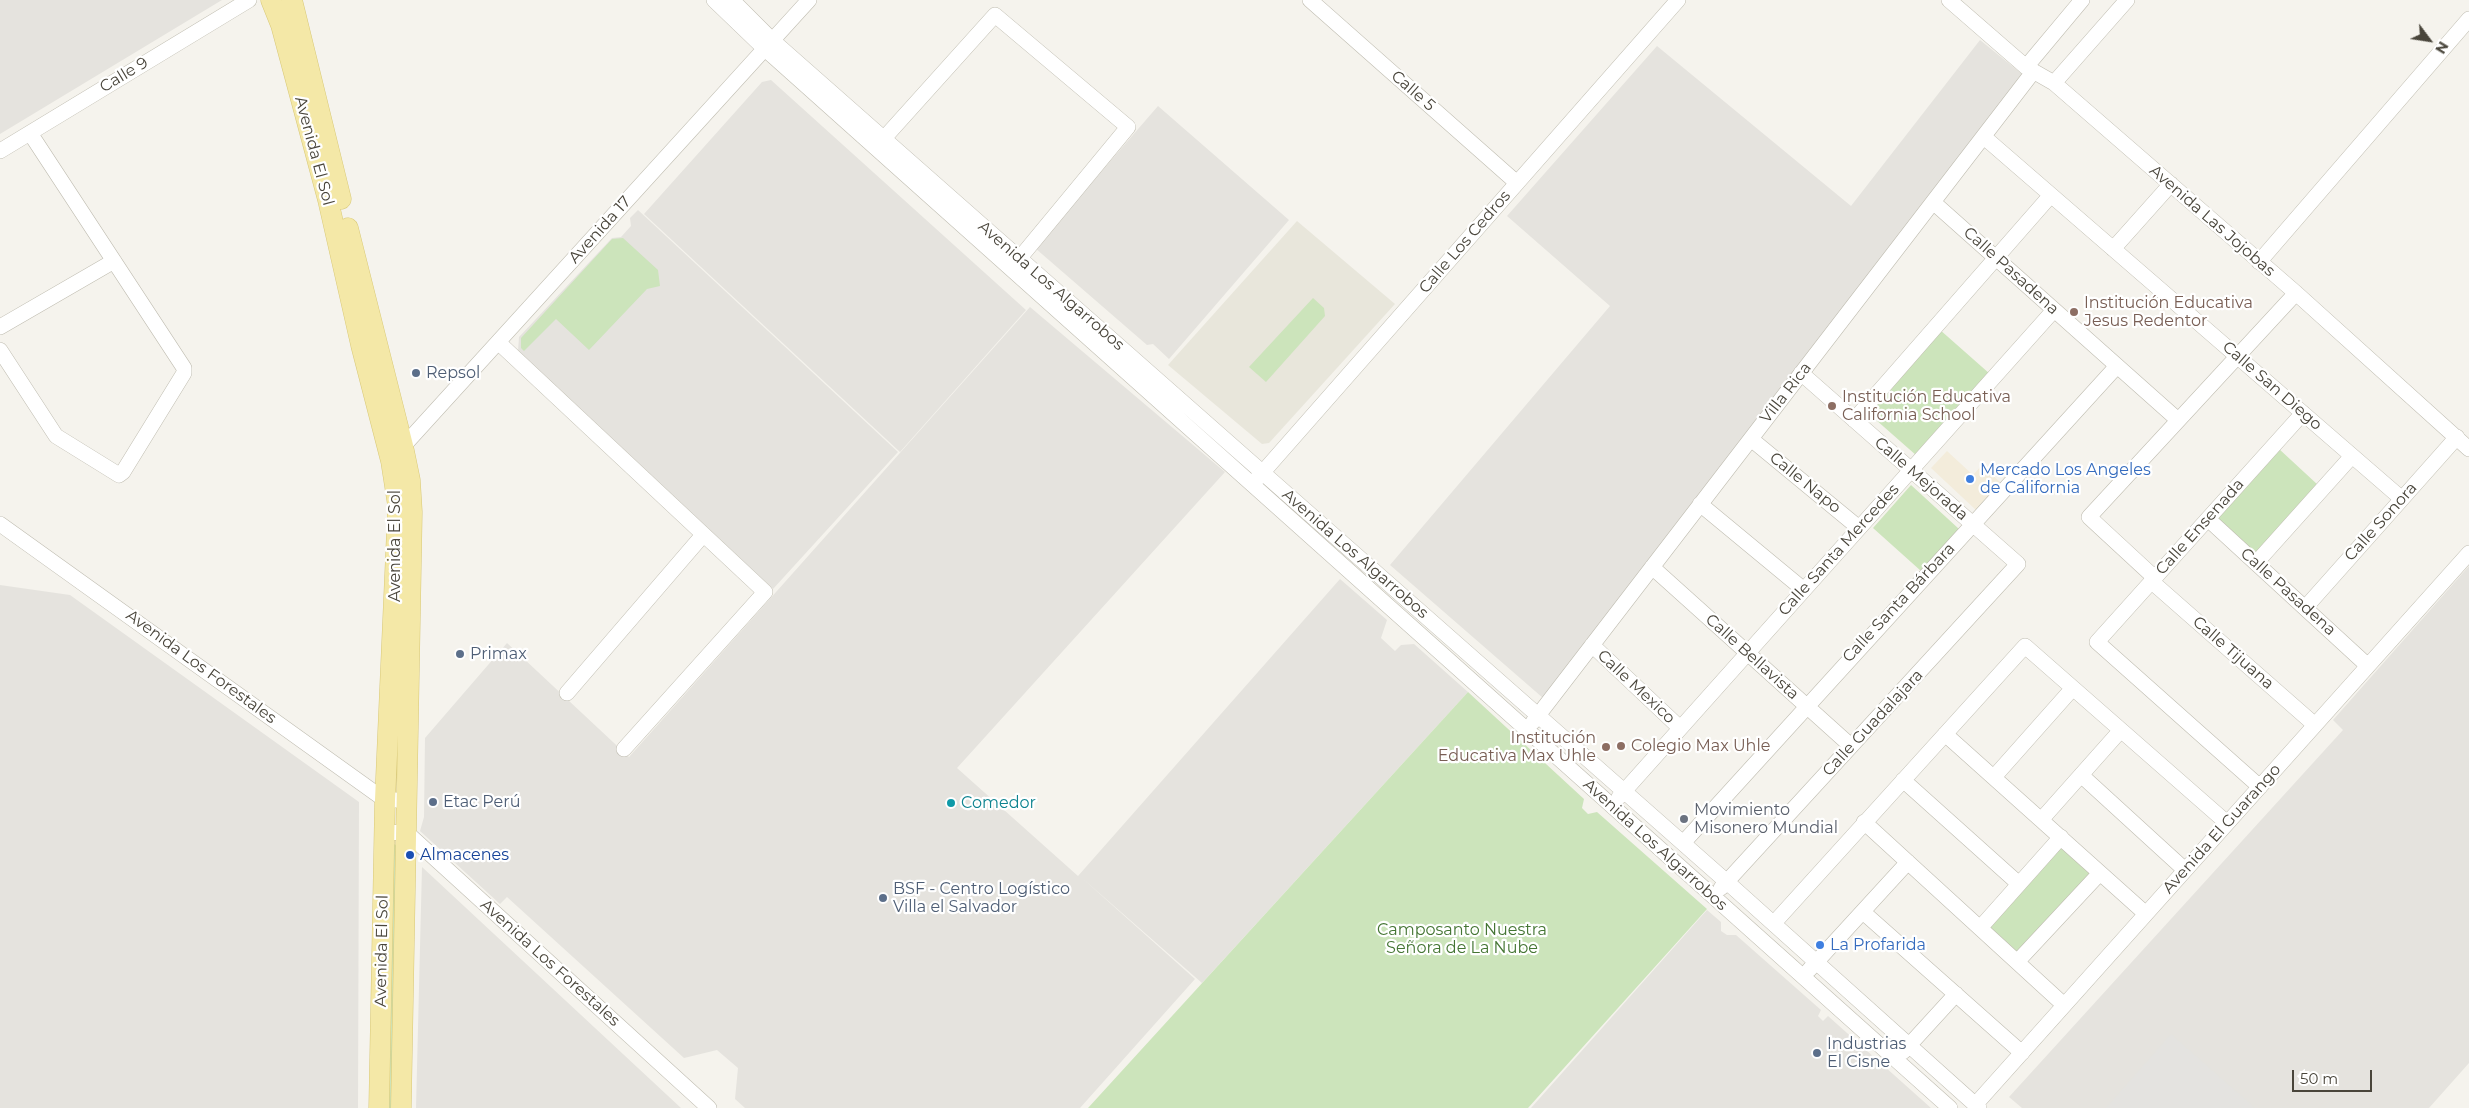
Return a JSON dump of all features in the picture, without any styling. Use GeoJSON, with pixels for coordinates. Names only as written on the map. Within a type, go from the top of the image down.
{"type":"FeatureCollection","features":[{"type":"Feature","properties":{"kind":"main road","name":"Avenida El Sol"},"geometry":{"type":"LineString","coordinates":[[271,0],[281,25],[328,200],[361,346],[397,454],[410,480],[412,512],[401,1108]]}},
{"type":"Feature","properties":{"kind":"main road","name":"Avenida El Sol"},"geometry":{"type":"LineString","coordinates":[[298,3],[397,454],[398,506],[385,800],[379,1108]]}},
{"type":"Feature","properties":{"kind":"street","name":"Calle 9"},"geometry":{"type":"LineString","coordinates":[[0,151],[249,0]]}},
{"type":"Feature","properties":{"kind":"street","name":"Avenida Los Algarrobos"},"geometry":{"type":"LineString","coordinates":[[714,0],[769,45],[1015,264],[1252,484],[1950,1108]]}},
{"type":"Feature","properties":{"kind":"street","name":"Avenida Los Algarrobos"},"geometry":{"type":"LineString","coordinates":[[732,0],[769,45]]}},
{"type":"Feature","properties":{"kind":"street","name":"Avenida 17"},"geometry":{"type":"LineString","coordinates":[[397,454],[809,0]]}},
{"type":"Feature","properties":{"kind":"street","name":"Calle 5"},"geometry":{"type":"LineString","coordinates":[[1310,0],[1517,183]]}},
{"type":"Feature","properties":{"kind":"street","name":"Calle Los Cedros"},"geometry":{"type":"LineString","coordinates":[[1252,484],[1678,0]]}},
{"type":"Feature","properties":{"kind":"street","name":"Avenida Las Jojobas"},"geometry":{"type":"LineString","coordinates":[[1949,0],[2030,69],[2054,84],[2171,184],[2296,293],[2469,449]]}},
{"type":"Feature","properties":{"kind":"street","name":"Villa Rica"},"geometry":{"type":"LineString","coordinates":[[1527,730],[1984,137],[2030,69],[2082,0]]}},
{"type":"Feature","properties":{"kind":"street"},"geometry":{"type":"LineString","coordinates":[[2054,84],[2127,0]]}},
{"type":"Feature","properties":{"kind":"street"},"geometry":{"type":"LineString","coordinates":[[879,143],[995,15],[1128,127],[1015,264]]}},
{"type":"Feature","properties":{"kind":"street"},"geometry":{"type":"LineString","coordinates":[[2259,262],[2469,19]]}},
{"type":"Feature","properties":{"kind":"street"},"geometry":{"type":"LineString","coordinates":[[0,350],[56,436],[119,475],[124,472],[184,373],[184,368],[30,133]]}},
{"type":"Feature","properties":{"kind":"street","name":"Calle San Diego"},"geometry":{"type":"LineString","coordinates":[[1984,137],[2402,499]]}},
{"type":"Feature","properties":{"kind":"street"},"geometry":{"type":"LineString","coordinates":[[2113,249],[2171,184]]}},
{"type":"Feature","properties":{"kind":"street"},"geometry":{"type":"LineString","coordinates":[[1854,420],[2051,195]]}},
{"type":"Feature","properties":{"kind":"street","name":"Calle Pasadena"},"geometry":{"type":"LineString","coordinates":[[1933,202],[2178,420]]}},
{"type":"Feature","properties":{"kind":"street"},"geometry":{"type":"LineString","coordinates":[[0,326],[114,261]]}},
{"type":"Feature","properties":{"kind":"street","name":"Avenida Los Algarrobos"},"geometry":{"type":"LineString","coordinates":[[1015,264],[1263,472],[1774,923],[1972,1105]]}},
{"type":"Feature","properties":{"kind":"street"},"geometry":{"type":"LineString","coordinates":[[2178,420],[2296,293]]}},
{"type":"Feature","properties":{"kind":"street","name":"Calle Santa Mercedes"},"geometry":{"type":"LineString","coordinates":[[1611,805],[2054,310]]}},
{"type":"Feature","properties":{"kind":"street"},"geometry":{"type":"LineString","coordinates":[[498,343],[765,592],[624,749]]}},
{"type":"Feature","properties":{"kind":"street","name":"Calle Santa Bárbara"},"geometry":{"type":"LineString","coordinates":[[1683,843],[1806,705],[2117,366]]}},
{"type":"Feature","properties":{"kind":"street","name":"Calle Mejorada"},"geometry":{"type":"LineString","coordinates":[[1801,373],[2018,564]]}},
{"type":"Feature","properties":{"kind":"street","name":"Calle Ensenada"},"geometry":{"type":"LineString","coordinates":[[2260,787],[2097,642],[2303,413]]}},
{"type":"Feature","properties":{"kind":"street","name":"Calle Tijuana"},"geometry":{"type":"LineString","coordinates":[[2178,420],[2089,517],[2153,580],[2315,725]]}},
{"type":"Feature","properties":{"kind":"street","name":"Calle Sonora"},"geometry":{"type":"LineString","coordinates":[[2305,608],[2457,437]]}},
{"type":"Feature","properties":{"kind":"street","name":"Calle Napo"},"geometry":{"type":"LineString","coordinates":[[1751,439],[1859,528]]}},
{"type":"Feature","properties":{"kind":"street"},"geometry":{"type":"LineString","coordinates":[[2256,563],[2352,456]]}},
{"type":"Feature","properties":{"kind":"street"},"geometry":{"type":"LineString","coordinates":[[1700,504],[1804,590]]}},
{"type":"Feature","properties":{"kind":"street","name":"Calle Pasadena"},"geometry":{"type":"LineString","coordinates":[[2208,519],[2368,666]]}},
{"type":"Feature","properties":{"kind":"street","name":"Avenida Los Forestales"},"geometry":{"type":"LineString","coordinates":[[0,524],[385,800],[406,832],[709,1108]]}},
{"type":"Feature","properties":{"kind":"street"},"geometry":{"type":"LineString","coordinates":[[567,693],[704,536]]}},
{"type":"Feature","properties":{"kind":"street","name":"Avenida El Guarango"},"geometry":{"type":"LineString","coordinates":[[1972,1105],[2022,1053],[2469,553]]}},
{"type":"Feature","properties":{"kind":"street","name":"Calle Guadalajara"},"geometry":{"type":"LineString","coordinates":[[1713,897],[2018,564]]}},
{"type":"Feature","properties":{"kind":"street","name":"Calle Bellavista"},"geometry":{"type":"LineString","coordinates":[[1652,567],[1851,746]]}},
{"type":"Feature","properties":{"kind":"street","name":"Calle Mexico"},"geometry":{"type":"LineString","coordinates":[[1592,645],[1680,728]]}},
{"type":"Feature","properties":{"kind":"street"},"geometry":{"type":"LineString","coordinates":[[1774,923],[2025,646],[2227,823]]}},
{"type":"Feature","properties":{"kind":"street"},"geometry":{"type":"LineString","coordinates":[[1994,777],[2073,688]]}},
{"type":"Feature","properties":{"kind":"street"},"geometry":{"type":"LineString","coordinates":[[2041,820],[2121,730]]}},
{"type":"Feature","properties":{"kind":"street"},"geometry":{"type":"LineString","coordinates":[[1945,734],[2146,914]]}},
{"type":"Feature","properties":{"kind":"street"},"geometry":{"type":"LineString","coordinates":[[2081,774],[2185,870]]}},
{"type":"Feature","properties":{"kind":"street"},"geometry":{"type":"LineString","coordinates":[[1903,780],[2019,884]]}},
{"type":"Feature","properties":{"kind":"street"},"geometry":{"type":"LineString","coordinates":[[385,800],[406,800]]}},
{"type":"Feature","properties":{"kind":"street"},"geometry":{"type":"LineString","coordinates":[[1864,822],[2064,1005]]}},
{"type":"Feature","properties":{"kind":"street"},"geometry":{"type":"LineString","coordinates":[[385,833],[406,832]]}},
{"type":"Feature","properties":{"kind":"street"},"geometry":{"type":"LineString","coordinates":[[1980,928],[2061,837]]}},
{"type":"Feature","properties":{"kind":"street"},"geometry":{"type":"LineString","coordinates":[[1803,977],[1908,862]]}},
{"type":"Feature","properties":{"kind":"street"},"geometry":{"type":"LineString","coordinates":[[2017,962],[2100,873]]}},
{"type":"Feature","properties":{"kind":"street"},"geometry":{"type":"LineString","coordinates":[[1863,912],[2022,1053]]}},
{"type":"Feature","properties":{"kind":"street"},"geometry":{"type":"LineString","coordinates":[[1896,1060],[1956,994]]}},
{"type":"Feature","properties":{"kind":"shaded area"},"geometry":{"type":"Polygon","coordinates":[[[0,0],[222,0],[0,134],[0,0]]]}},
{"type":"Feature","properties":{"kind":"shaded area"},"geometry":{"type":"Polygon","coordinates":[[[1980,40],[2022,74],[1543,698],[1390,565],[1610,306],[1507,216],[1657,46],[1851,206],[1980,40]]]}},
{"type":"Feature","properties":{"kind":"shaded area"},"geometry":{"type":"Polygon","coordinates":[[[771,80],[1026,310],[900,452],[644,214],[762,82],[771,80]]]}},
{"type":"Feature","properties":{"kind":"shaded area"},"geometry":{"type":"Polygon","coordinates":[[[1158,106],[1289,220],[1169,359],[1153,344],[1147,345],[1035,248],[1158,106]]]}},
{"type":"Feature","properties":{"kind":"shaded area"},"geometry":{"type":"Polygon","coordinates":[[[638,210],[898,452],[773,589],[518,351],[519,337],[612,238],[621,237],[631,226],[630,218],[638,210]]]}},
{"type":"Feature","properties":{"kind":"shaded area"},"geometry":{"type":"Polygon","coordinates":[[[1297,221],[1395,304],[1269,443],[1262,444],[1168,365],[1297,221]]]}},
{"type":"Feature","properties":{"kind":"shaded area"},"geometry":{"type":"Polygon","coordinates":[[[1030,307],[1225,472],[957,768],[1078,876],[1340,579],[1387,620],[1381,638],[1395,651],[1401,645],[1414,644],[1468,692],[1202,983],[1082,878],[1195,979],[1080,1108],[745,1108],[735,1099],[738,1068],[717,1050],[684,1058],[507,897],[500,904],[420,831],[424,817],[425,738],[507,643],[629,757],[1030,307]]]}},
{"type":"Feature","properties":{"kind":"shaded area","name":"Mercado Los Angeles de California"},"geometry":{"type":"Polygon","coordinates":[[[1947,451],[1973,475],[1982,465],[2002,484],[1977,511],[1931,468],[1947,451]]]}},
{"type":"Feature","properties":{"kind":"shaded area"},"geometry":{"type":"Polygon","coordinates":[[[2469,566],[2469,1063],[2429,1108],[2022,1108],[2009,1097],[2343,730],[2333,720],[2469,566]]]}},
{"type":"Feature","properties":{"kind":"shaded area"},"geometry":{"type":"Polygon","coordinates":[[[0,585],[70,595],[359,802],[358,1108],[0,1108],[0,585]]]}},
{"type":"Feature","properties":{"kind":"shaded area"},"geometry":{"type":"Polygon","coordinates":[[[422,867],[681,1108],[416,1108],[422,867]]]}},
{"type":"Feature","properties":{"kind":"shaded area","name":"Industrias El Cisne"},"geometry":{"type":"Polygon","coordinates":[[[1707,910],[1721,922],[1721,931],[1727,935],[1736,935],[1821,1010],[1818,1016],[1823,1021],[1828,1016],[1931,1108],[1531,1108],[1707,910]]]}},
{"type":"Feature","properties":{"kind":"shaded area"},"geometry":{"type":"Polygon","coordinates":[[[2171,1034],[2255,1108],[2106,1108],[2171,1034]]]}},
{"type":"Feature","properties":{"kind":"green space"},"geometry":{"type":"Polygon","coordinates":[[[623,238],[658,270],[660,286],[647,289],[589,350],[556,319],[524,351],[521,348],[521,338],[612,239],[623,238]]]}},
{"type":"Feature","properties":{"kind":"green space"},"geometry":{"type":"Polygon","coordinates":[[[1313,298],[1324,308],[1325,316],[1266,382],[1249,367],[1313,298]]]}},
{"type":"Feature","properties":{"kind":"green space"},"geometry":{"type":"Polygon","coordinates":[[[1939,329],[1990,374],[1917,456],[1867,412],[1939,329]]]}},
{"type":"Feature","properties":{"kind":"green space"},"geometry":{"type":"Polygon","coordinates":[[[2278,448],[2318,485],[2255,554],[2215,517],[2278,448]]]}},
{"type":"Feature","properties":{"kind":"green space"},"geometry":{"type":"Polygon","coordinates":[[[1911,485],[1959,529],[1921,571],[1873,528],[1911,485]]]}},
{"type":"Feature","properties":{"kind":"green space","name":"Camposanto Nuestra Señora de La Nube"},"geometry":{"type":"Polygon","coordinates":[[[1468,692],[1584,799],[1582,808],[1588,814],[1597,812],[1707,909],[1528,1108],[1088,1108],[1468,692]]]}},
{"type":"Feature","properties":{"kind":"green space"},"geometry":{"type":"Polygon","coordinates":[[[391,843],[396,845],[394,1108],[387,1108],[391,843]]]}},
{"type":"Feature","properties":{"kind":"green space"},"geometry":{"type":"Polygon","coordinates":[[[2062,844],[2094,874],[2018,955],[1986,926],[2062,844]]]}},
{"type":"Feature","properties":{"kind":"place","name":"Institución Educativa Jesus Redentor"},"geometry":{"type":"Point","coordinates":[2074,312]}},
{"type":"Feature","properties":{"kind":"place","name":"Repsol"},"geometry":{"type":"Point","coordinates":[416,373]}},
{"type":"Feature","properties":{"kind":"place","name":"Institución Educativa California School"},"geometry":{"type":"Point","coordinates":[1832,406]}},
{"type":"Feature","properties":{"kind":"place","name":"Mercado Los Angeles de California"},"geometry":{"type":"Point","coordinates":[1970,479]}},
{"type":"Feature","properties":{"kind":"place","name":"Primax"},"geometry":{"type":"Point","coordinates":[460,654]}},
{"type":"Feature","properties":{"kind":"place","name":"Colegio Max Uhle"},"geometry":{"type":"Point","coordinates":[1621,746]}},
{"type":"Feature","properties":{"kind":"place","name":"Institución Educativa Max Uhle"},"geometry":{"type":"Point","coordinates":[1606,747]}},
{"type":"Feature","properties":{"kind":"place","name":"Etac Perú"},"geometry":{"type":"Point","coordinates":[433,802]}},
{"type":"Feature","properties":{"kind":"place","name":"Comedor"},"geometry":{"type":"Point","coordinates":[951,803]}},
{"type":"Feature","properties":{"kind":"place","name":"Movimiento Misonero Mundial"},"geometry":{"type":"Point","coordinates":[1684,819]}},
{"type":"Feature","properties":{"kind":"place","name":"Almacenes"},"geometry":{"type":"Point","coordinates":[410,855]}},
{"type":"Feature","properties":{"kind":"place","name":"BSF - Centro Logístico Villa el Salvador"},"geometry":{"type":"Point","coordinates":[883,898]}},
{"type":"Feature","properties":{"kind":"place","name":"La Profarida"},"geometry":{"type":"Point","coordinates":[1820,945]}},
{"type":"Feature","properties":{"kind":"place","name":"Industrias El Cisne"},"geometry":{"type":"Point","coordinates":[1817,1053]}}]}
